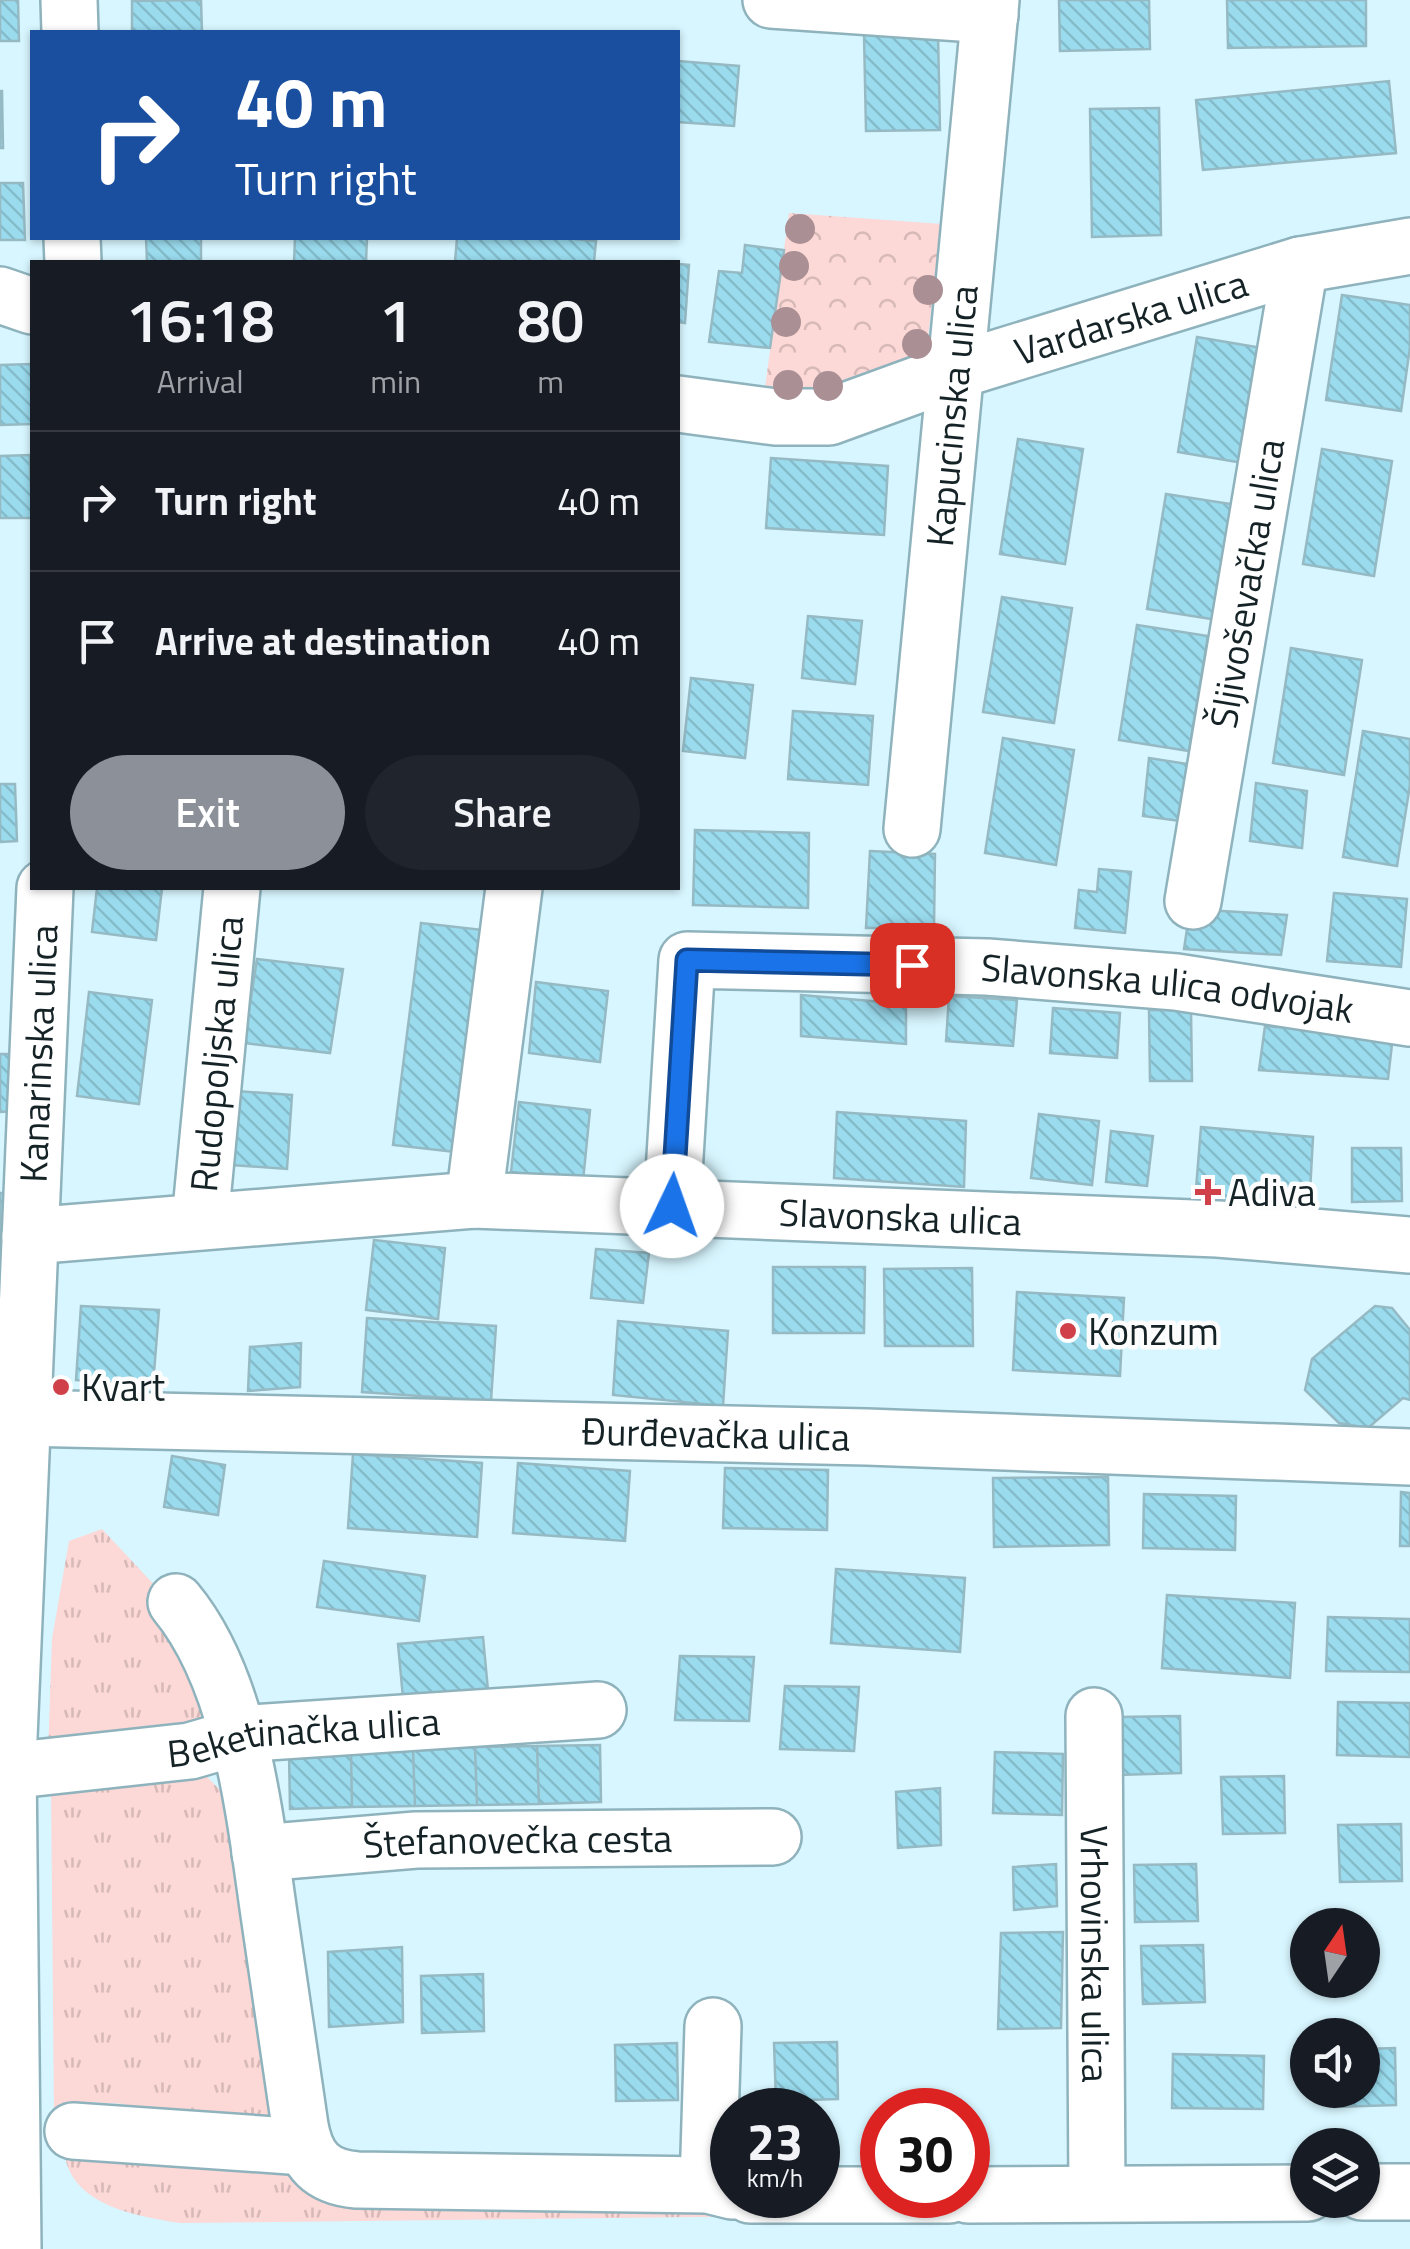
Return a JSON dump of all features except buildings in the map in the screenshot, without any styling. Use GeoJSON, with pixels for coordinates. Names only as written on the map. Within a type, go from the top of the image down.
{"type":"FeatureCollection","features":[{"type":"Feature","properties":{"kind":"street"},"geometry":{"type":"LineString","coordinates":[[70,0],[70,30]]}},
{"type":"Feature","properties":{"kind":"street"},"geometry":{"type":"LineString","coordinates":[[771,0],[990,7]]}},
{"type":"Feature","properties":{"kind":"street","name":"Kapucinska ulica"},"geometry":{"type":"LineString","coordinates":[[912,829],[990,7]]}},
{"type":"Feature","properties":{"kind":"street","name":"Vardarska ulica"},"geometry":{"type":"LineString","coordinates":[[680,404],[776,417],[829,417],[958,370],[1300,264],[1410,246]]}},
{"type":"Feature","properties":{"kind":"street","name":"Šljivoševačka ulica"},"geometry":{"type":"LineString","coordinates":[[1193,901],[1300,264]]}},
{"type":"Feature","properties":{"kind":"street"},"geometry":{"type":"LineString","coordinates":[[0,295],[30,305]]}},
{"type":"Feature","properties":{"kind":"street","name":"Kanarinska ulica"},"geometry":{"type":"LineString","coordinates":[[5,1758],[10,1493],[21,1418],[45,890]]}},
{"type":"Feature","properties":{"kind":"street","name":"Rudopoljska ulica"},"geometry":{"type":"LineString","coordinates":[[200,1221],[232,890]]}},
{"type":"Feature","properties":{"kind":"street"},"geometry":{"type":"LineString","coordinates":[[474,1200],[514,890]]}},
{"type":"Feature","properties":{"kind":"street","name":"Slavonska ulica odvojak"},"geometry":{"type":"LineString","coordinates":[[672,1206],[687,960],[1025,970],[1176,982],[1410,1018]]}},
{"type":"Feature","properties":{"kind":"street","name":"Slavonska ulica"},"geometry":{"type":"LineString","coordinates":[[30,1236],[474,1200],[1218,1229],[1410,1245]]}},
{"type":"Feature","properties":{"kind":"street","name":"Đurđevačka ulica"},"geometry":{"type":"LineString","coordinates":[[21,1418],[867,1437],[1410,1458]]}},
{"type":"Feature","properties":{"kind":"street"},"geometry":{"type":"LineString","coordinates":[[176,1602],[192,1622],[211,1660],[236,1738],[260,1853],[311,2157]]}},
{"type":"Feature","properties":{"kind":"street","name":"Beketinačka ulica"},"geometry":{"type":"LineString","coordinates":[[5,1758],[190,1750],[236,1738],[395,1721],[598,1710]]}},
{"type":"Feature","properties":{"kind":"street","name":"Vrhovinska ulica"},"geometry":{"type":"LineString","coordinates":[[1094,1716],[1097,2194]]}},
{"type":"Feature","properties":{"kind":"street"},"geometry":{"type":"LineString","coordinates":[[5,1758],[6,2131],[13,2249]]}},
{"type":"Feature","properties":{"kind":"street","name":"Štefanovečka cesta"},"geometry":{"type":"LineString","coordinates":[[260,1853],[416,1840],[773,1836]]}},
{"type":"Feature","properties":{"kind":"street"},"geometry":{"type":"LineString","coordinates":[[713,2026],[719,2088]]}},
{"type":"Feature","properties":{"kind":"street"},"geometry":{"type":"LineString","coordinates":[[73,2131],[311,2157],[357,2180],[710,2189]]}},
{"type":"Feature","properties":{"kind":"street"},"geometry":{"type":"LineString","coordinates":[[990,2195],[1290,2192]]}},
{"type":"Feature","properties":{"kind":"street"},"geometry":{"type":"LineString","coordinates":[[1380,2192],[1410,2192]]}},
{"type":"Feature","properties":{"kind":"green space"},"geometry":{"type":"Polygon","coordinates":[[[789,213],[942,224],[926,352],[908,364],[824,391],[765,387],[789,213]]]}},
{"type":"Feature","properties":{"kind":"green space"},"geometry":{"type":"Polygon","coordinates":[[[102,1529],[160,1591],[209,1725],[48,1754],[52,1639],[69,1541],[102,1529]]]}},
{"type":"Feature","properties":{"kind":"green space"},"geometry":{"type":"Polygon","coordinates":[[[184,1770],[206,1776],[224,1794],[278,2123],[125,2118],[125,2104],[90,2102],[89,2117],[54,2115],[51,1785],[184,1770]]]}},
{"type":"Feature","properties":{"kind":"green space"},"geometry":{"type":"Polygon","coordinates":[[[64,2148],[710,2179],[710,2217],[180,2223],[107,2204],[77,2183],[64,2148]]]}},
{"type":"Feature","properties":{"kind":"green space"},"geometry":{"type":"Polygon","coordinates":[[[840,2185],[860,2186],[860,2215],[840,2215],[840,2185]]]}},
{"type":"Feature","properties":{"kind":"green space"},"geometry":{"type":"Polygon","coordinates":[[[990,2192],[1290,2205],[1290,2210],[990,2214],[990,2192]]]}},
{"type":"Feature","properties":{"kind":"green space"},"geometry":{"type":"Polygon","coordinates":[[[1380,2204],[1410,2204],[1410,2209],[1380,2209],[1380,2204]]]}},
{"type":"Feature","properties":{"kind":"place","name":"Adiva"},"geometry":{"type":"Point","coordinates":[1208,1192]}},
{"type":"Feature","properties":{"kind":"place","name":"Konzum"},"geometry":{"type":"Point","coordinates":[1068,1331]}},
{"type":"Feature","properties":{"kind":"place","name":"Kvart"},"geometry":{"type":"Point","coordinates":[61,1387]}},
{"type":"Feature","properties":{"kind":"route"},"geometry":{"type":"LineString","coordinates":[[672,1206],[687,960],[912,965]]}}]}
